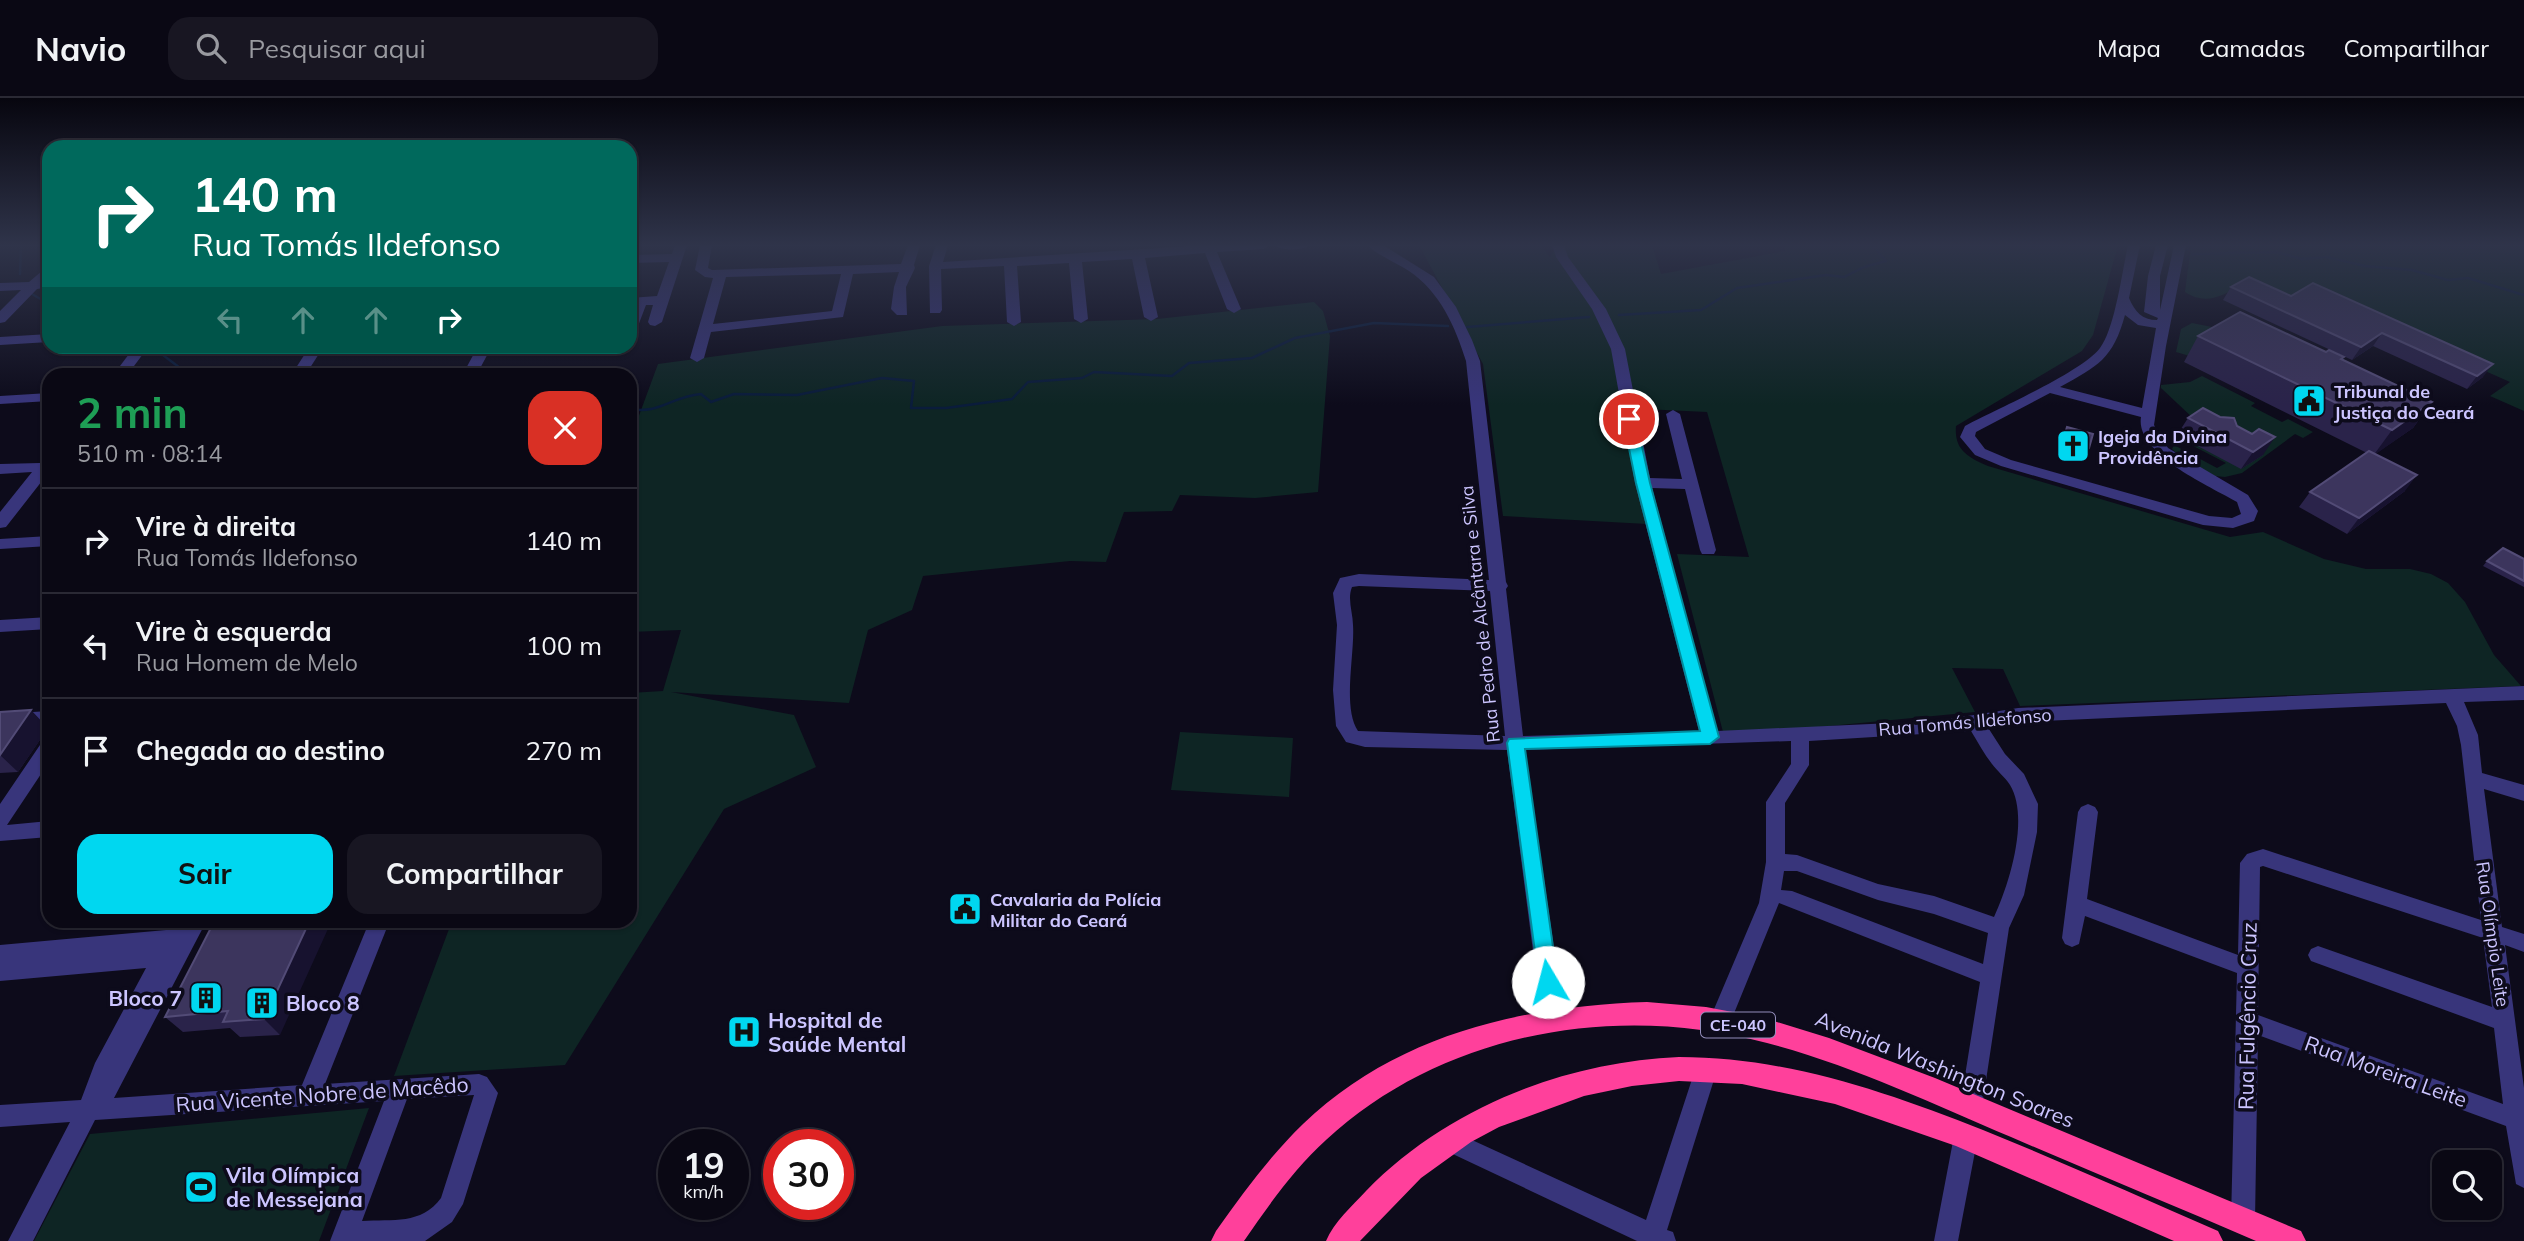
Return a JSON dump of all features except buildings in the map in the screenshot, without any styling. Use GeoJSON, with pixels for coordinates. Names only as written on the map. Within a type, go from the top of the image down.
{"type":"FeatureCollection","features":[{"type":"Feature","properties":{"kind":"highway","name":"Avenida Washington Soares"},"geometry":{"type":"LineString","coordinates":[[1227,1240],[1281,1166],[1316,1129],[1370,1088],[1427,1057],[1457,1044],[1515,1027],[1557,1019],[1602,1015],[1662,1015],[1720,1021],[1765,1030],[1838,1054],[2291,1241]]}},
{"type":"Feature","properties":{"kind":"highway"},"geometry":{"type":"LineString","coordinates":[[1341,1241],[1369,1206],[1398,1177],[1448,1140],[1485,1119],[1577,1085],[1637,1073],[1679,1069],[1793,1080],[1840,1091],[1966,1136],[2208,1241]]}},
{"type":"Feature","properties":{"kind":"street"},"geometry":{"type":"LineString","coordinates":[[0,319],[20,298]]}},
{"type":"Feature","properties":{"kind":"street"},"geometry":{"type":"LineString","coordinates":[[697,358],[714,298]]}},
{"type":"Feature","properties":{"kind":"street"},"geometry":{"type":"LineString","coordinates":[[705,329],[838,314],[841,298]]}},
{"type":"Feature","properties":{"kind":"street"},"geometry":{"type":"LineString","coordinates":[[899,298],[898,309],[902,313]]}},
{"type":"Feature","properties":{"kind":"street"},"geometry":{"type":"LineString","coordinates":[[935,298],[935,310]]}},
{"type":"Feature","properties":{"kind":"street"},"geometry":{"type":"LineString","coordinates":[[1012,298],[1014,323]]}},
{"type":"Feature","properties":{"kind":"street"},"geometry":{"type":"LineString","coordinates":[[1079,298],[1081,319]]}},
{"type":"Feature","properties":{"kind":"street"},"geometry":{"type":"LineString","coordinates":[[1147,298],[1151,317]]}},
{"type":"Feature","properties":{"kind":"street"},"geometry":{"type":"LineString","coordinates":[[1229,298],[1234,309]]}},
{"type":"Feature","properties":{"kind":"street","name":"Rua Pedro de Alcântara e Silva"},"geometry":{"type":"LineString","coordinates":[[1443,298],[1469,348],[1478,402],[1515,743],[1548,982],[1557,1019]]}},
{"type":"Feature","properties":{"kind":"street"},"geometry":{"type":"LineString","coordinates":[[1591,298],[1613,335],[1643,483],[1710,737]]}},
{"type":"Feature","properties":{"kind":"street"},"geometry":{"type":"LineString","coordinates":[[2121,298],[2105,352],[2047,388],[1970,429],[1967,437],[1969,442],[1980,452],[2007,463],[2209,521],[2233,523],[2248,517],[2250,511],[2243,499],[2164,451],[2154,441],[2147,425],[2159,346],[2153,315],[2154,298]]}},
{"type":"Feature","properties":{"kind":"street"},"geometry":{"type":"LineString","coordinates":[[2123,298],[2127,311],[2136,320],[2148,324],[2160,298]]}},
{"type":"Feature","properties":{"kind":"street"},"geometry":{"type":"LineString","coordinates":[[637,302],[661,300],[654,323]]}},
{"type":"Feature","properties":{"kind":"street"},"geometry":{"type":"LineString","coordinates":[[2112,335],[2122,331],[2136,332],[2149,337],[2159,346]]}},
{"type":"Feature","properties":{"kind":"street"},"geometry":{"type":"LineString","coordinates":[[0,341],[42,338]]}},
{"type":"Feature","properties":{"kind":"street"},"geometry":{"type":"LineString","coordinates":[[126,368],[137,354]]}},
{"type":"Feature","properties":{"kind":"street"},"geometry":{"type":"LineString","coordinates":[[2047,388],[2148,414]]}},
{"type":"Feature","properties":{"kind":"street"},"geometry":{"type":"LineString","coordinates":[[0,400],[42,397]]}},
{"type":"Feature","properties":{"kind":"street"},"geometry":{"type":"LineString","coordinates":[[1672,414],[1707,550]]}},
{"type":"Feature","properties":{"kind":"street"},"geometry":{"type":"LineString","coordinates":[[0,469],[42,465]]}},
{"type":"Feature","properties":{"kind":"street"},"geometry":{"type":"LineString","coordinates":[[0,523],[6,508],[42,470]]}},
{"type":"Feature","properties":{"kind":"street"},"geometry":{"type":"LineString","coordinates":[[1643,483],[1690,484]]}},
{"type":"Feature","properties":{"kind":"street"},"geometry":{"type":"LineString","coordinates":[[0,544],[42,541]]}},
{"type":"Feature","properties":{"kind":"street","name":"Rua Tomás Ildefonso"},"geometry":{"type":"LineString","coordinates":[[1500,586],[1359,580],[1349,581],[1342,587],[1345,625],[1344,719],[1352,737],[1365,740],[1515,743],[1710,737],[1936,728],[1976,724],[1986,718],[2018,715],[2524,693]]}},
{"type":"Feature","properties":{"kind":"street"},"geometry":{"type":"LineString","coordinates":[[0,626],[42,623]]}},
{"type":"Feature","properties":{"kind":"street","name":"Rua Olímpio Leite"},"geometry":{"type":"LineString","coordinates":[[2451,696],[2464,715],[2470,733],[2492,932],[2521,1120],[2524,1176]]}},
{"type":"Feature","properties":{"kind":"street"},"geometry":{"type":"LineString","coordinates":[[0,721],[42,718]]}},
{"type":"Feature","properties":{"kind":"street"},"geometry":{"type":"LineString","coordinates":[[1971,1107],[1999,928],[2014,895],[2026,832],[2028,804],[2017,779],[1998,759],[1976,724]]}},
{"type":"Feature","properties":{"kind":"street"},"geometry":{"type":"LineString","coordinates":[[1720,1021],[1769,904],[1776,862],[1776,802],[1800,765],[1800,733]]}},
{"type":"Feature","properties":{"kind":"street"},"geometry":{"type":"LineString","coordinates":[[0,819],[42,757]]}},
{"type":"Feature","properties":{"kind":"street"},"geometry":{"type":"LineString","coordinates":[[2473,778],[2524,793]]}},
{"type":"Feature","properties":{"kind":"street"},"geometry":{"type":"LineString","coordinates":[[2072,938],[2088,811]]}},
{"type":"Feature","properties":{"kind":"street"},"geometry":{"type":"LineString","coordinates":[[0,832],[42,829]]}},
{"type":"Feature","properties":{"kind":"street","name":"Rua Fulgêncio Cruz"},"geometry":{"type":"LineString","coordinates":[[2243,1221],[2250,863],[2266,857],[2492,932]]}},
{"type":"Feature","properties":{"kind":"street"},"geometry":{"type":"LineString","coordinates":[[1776,862],[1797,863],[1878,892],[1934,905],[1999,928]]}},
{"type":"Feature","properties":{"kind":"street"},"geometry":{"type":"LineString","coordinates":[[1784,897],[1992,977]]}},
{"type":"Feature","properties":{"kind":"street"},"geometry":{"type":"LineString","coordinates":[[2076,904],[2249,968]]}},
{"type":"Feature","properties":{"kind":"street"},"geometry":{"type":"LineString","coordinates":[[309,1096],[377,928]]}},
{"type":"Feature","properties":{"kind":"street"},"geometry":{"type":"LineString","coordinates":[[2492,932],[2524,943]]}},
{"type":"Feature","properties":{"kind":"street"},"geometry":{"type":"LineString","coordinates":[[0,954],[180,939]]}},
{"type":"Feature","properties":{"kind":"street"},"geometry":{"type":"LineString","coordinates":[[0,972],[24,971],[180,939]]}},
{"type":"Feature","properties":{"kind":"street"},"geometry":{"type":"LineString","coordinates":[[20,1241],[88,1110],[102,1097],[113,1080],[180,939]]}},
{"type":"Feature","properties":{"kind":"street"},"geometry":{"type":"LineString","coordinates":[[24,971],[36,952]]}},
{"type":"Feature","properties":{"kind":"street"},"geometry":{"type":"LineString","coordinates":[[2318,955],[2505,1022]]}},
{"type":"Feature","properties":{"kind":"street","name":"Rua Moreira Leite"},"geometry":{"type":"LineString","coordinates":[[2247,1021],[2521,1120]]}},
{"type":"Feature","properties":{"kind":"street"},"geometry":{"type":"LineString","coordinates":[[1448,1140],[1656,1239],[1706,1070]]}},
{"type":"Feature","properties":{"kind":"street","name":"Rua Vicente Nobre de Macêdo"},"geometry":{"type":"LineString","coordinates":[[0,1116],[479,1084],[484,1087],[486,1093],[451,1204],[444,1214],[425,1229],[344,1237]]}},
{"type":"Feature","properties":{"kind":"street"},"geometry":{"type":"LineString","coordinates":[[344,1237],[399,1090]]}},
{"type":"Feature","properties":{"kind":"street"},"geometry":{"type":"LineString","coordinates":[[1946,1241],[1966,1136]]}},
{"type":"Feature","properties":{"kind":"green space"},"geometry":{"type":"Polygon","coordinates":[[[1448,298],[2103,298],[2093,335],[2082,351],[1956,426],[1957,441],[1964,452],[1988,466],[2230,537],[2263,532],[2324,559],[2366,569],[2410,569],[2431,574],[2448,583],[2465,602],[2494,655],[2521,686],[2020,706],[2003,669],[1952,668],[1975,712],[1798,729],[1723,732],[1677,554],[1749,557],[1707,412],[1622,408],[1647,524],[1503,516],[1483,364],[1448,298]]]}},
{"type":"Feature","properties":{"kind":"green space"},"geometry":{"type":"Polygon","coordinates":[[[2267,298],[2524,298],[2524,411],[2490,396],[2510,382],[2406,336],[2279,304],[2267,298]]]}},
{"type":"Feature","properties":{"kind":"green space"},"geometry":{"type":"Polygon","coordinates":[[[1314,302],[1323,311],[1330,336],[1318,492],[1255,498],[1180,495],[1172,511],[1124,512],[1106,562],[1070,561],[923,576],[912,610],[868,630],[849,703],[671,692],[794,715],[816,767],[724,809],[565,1065],[394,1076],[449,928],[637,928],[637,693],[663,691],[681,630],[637,632],[637,421],[658,364],[942,326],[1157,319],[1314,302]]]}},
{"type":"Feature","properties":{"kind":"green space"},"geometry":{"type":"Polygon","coordinates":[[[2192,323],[2217,328],[2193,357],[2176,352],[2181,329],[2192,323]]]}},
{"type":"Feature","properties":{"kind":"green space"},"geometry":{"type":"Polygon","coordinates":[[[2202,376],[2255,403],[2251,406],[2282,422],[2288,419],[2313,432],[2303,438],[2295,434],[2242,473],[2215,476],[2182,458],[2172,449],[2174,445],[2217,468],[2226,463],[2174,436],[2194,424],[2194,419],[2161,388],[2161,385],[2190,382],[2202,376]]]}},
{"type":"Feature","properties":{"kind":"green space"},"geometry":{"type":"Polygon","coordinates":[[[1180,732],[1293,738],[1289,797],[1171,790],[1180,732]]]}},
{"type":"Feature","properties":{"kind":"green space","name":"Vila Olímpica de Messejana"},"geometry":{"type":"Polygon","coordinates":[[[369,1108],[319,1241],[34,1241],[90,1134],[369,1108]]]}},
{"type":"Feature","properties":{"kind":"waterway"},"geometry":{"type":"LineString","coordinates":[[1619,315],[1701,310],[1720,298]]}},
{"type":"Feature","properties":{"kind":"waterway"},"geometry":{"type":"LineString","coordinates":[[1467,327],[1589,317]]}},
{"type":"Feature","properties":{"kind":"waterway"},"geometry":{"type":"LineString","coordinates":[[637,410],[650,409],[701,394],[711,402],[734,394],[797,395],[882,378],[914,381],[911,408],[946,408],[1012,399],[1028,382],[1082,378],[1094,372],[1172,376],[1189,363],[1252,358],[1295,338],[1374,323],[1448,326]]}},
{"type":"Feature","properties":{"kind":"waterway"},"geometry":{"type":"LineString","coordinates":[[162,354],[180,368]]}},
{"type":"Feature","properties":{"kind":"place","name":"Tribunal de Justiça do Ceará"},"geometry":{"type":"Point","coordinates":[2309,401]}},
{"type":"Feature","properties":{"kind":"place","name":"Igeja da Divina Providência"},"geometry":{"type":"Point","coordinates":[2073,446]}},
{"type":"Feature","properties":{"kind":"place","name":"Cavalaria da Polícia Militar do Ceará"},"geometry":{"type":"Point","coordinates":[965,909]}},
{"type":"Feature","properties":{"kind":"place","name":"Bloco 7"},"geometry":{"type":"Point","coordinates":[206,998]}},
{"type":"Feature","properties":{"kind":"place","name":"Bloco 8"},"geometry":{"type":"Point","coordinates":[262,1003]}},
{"type":"Feature","properties":{"kind":"place","name":"Hospital de Saúde Mental"},"geometry":{"type":"Point","coordinates":[744,1032]}},
{"type":"Feature","properties":{"kind":"place","name":"Vila Olímpica de Messejana"},"geometry":{"type":"Point","coordinates":[201,1187]}},
{"type":"Feature","properties":{"kind":"route"},"geometry":{"type":"LineString","coordinates":[[1548,982],[1515,743],[1710,737],[1643,483],[1629,419]]}}]}
